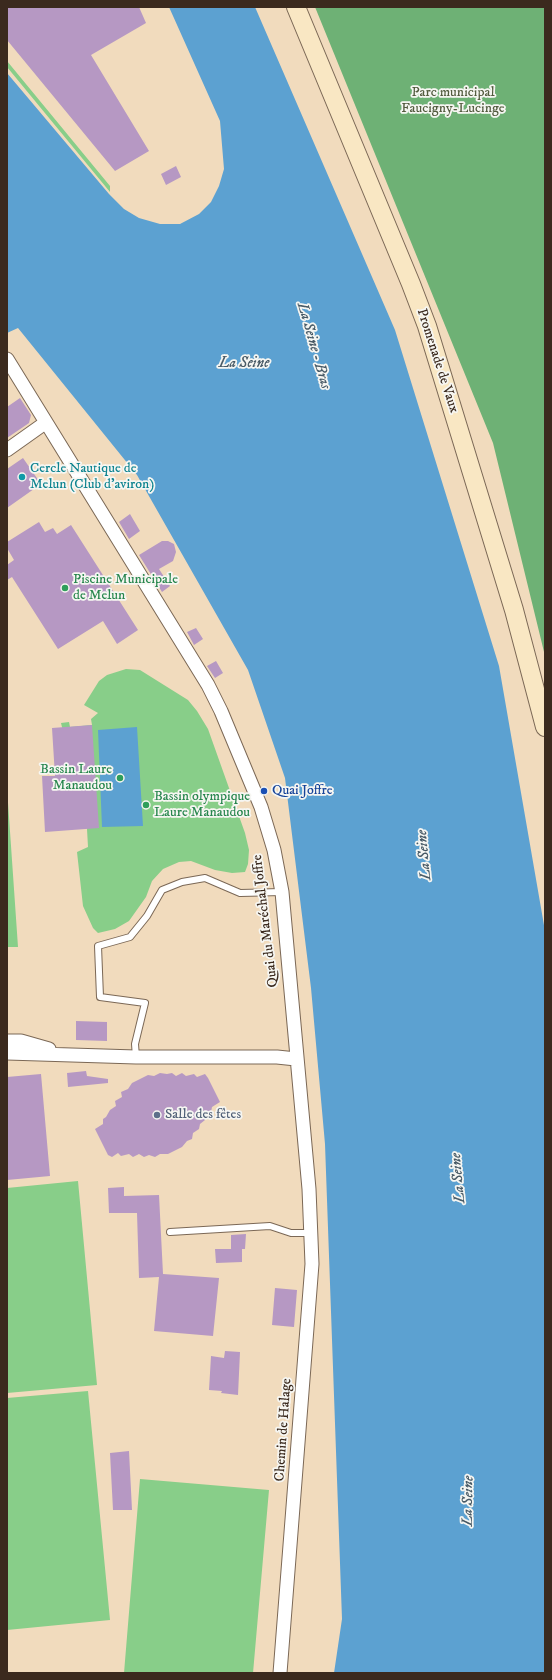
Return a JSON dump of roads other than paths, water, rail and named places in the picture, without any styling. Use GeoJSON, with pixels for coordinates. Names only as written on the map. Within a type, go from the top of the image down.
{"type":"FeatureCollection","features":[{"type":"Feature","properties":{"kind":"main road","name":"Promenade de Vaux"},"geometry":{"type":"LineString","coordinates":[[296,7],[427,326],[514,610],[545,727]]}},
{"type":"Feature","properties":{"kind":"street","name":"Quai du Maréchal Joffre"},"geometry":{"type":"LineString","coordinates":[[7,359],[211,692],[261,807],[274,850],[282,892],[309,1189]]}},
{"type":"Feature","properties":{"kind":"street"},"geometry":{"type":"LineString","coordinates":[[7,450],[45,423]]}},
{"type":"Feature","properties":{"kind":"street"},"geometry":{"type":"LineString","coordinates":[[7,1040],[21,1041],[72,1056]]}},
{"type":"Feature","properties":{"kind":"street"},"geometry":{"type":"LineString","coordinates":[[7,1052],[55,1053],[72,1056],[277,1057],[296,1059]]}},
{"type":"Feature","properties":{"kind":"street","name":"Chemin de Halage"},"geometry":{"type":"LineString","coordinates":[[280,1673],[312,1264],[309,1189]]}},
{"type":"Feature","properties":{"kind":"lane"},"geometry":{"type":"LineString","coordinates":[[136,1057],[135,1044],[145,1003],[100,997],[98,946],[130,937],[147,916],[162,890],[182,882],[205,878],[240,893],[282,892]]}},
{"type":"Feature","properties":{"kind":"lane"},"geometry":{"type":"LineString","coordinates":[[170,1232],[270,1226],[291,1233],[311,1232]]}},
{"type":"Feature","properties":{"kind":"water","name":"La Seine"},"geometry":{"type":"Polygon","coordinates":[[[169,7],[255,7],[395,330],[499,666],[545,931],[545,1673],[334,1673],[342,1619],[325,1144],[311,988],[285,778],[248,670],[137,475],[18,328],[7,333],[7,73],[109,194],[124,209],[139,218],[160,224],[180,224],[199,214],[211,202],[219,186],[224,169],[220,121],[169,7]]]}},
{"type":"Feature","properties":{"kind":"water","name":"Bassin Laure Manaudou"},"geometry":{"type":"Polygon","coordinates":[[[137,727],[143,826],[102,827],[98,730],[137,727]]]}},
{"type":"Feature","properties":{"kind":"place","name":"Cercle Nautique de Melun (Club d'aviron)"},"geometry":{"type":"Point","coordinates":[22,477]}},
{"type":"Feature","properties":{"kind":"place","name":"Piscine Municipale de Melun"},"geometry":{"type":"Point","coordinates":[65,588]}},
{"type":"Feature","properties":{"kind":"place","name":"Bassin Laure Manaudou"},"geometry":{"type":"Point","coordinates":[120,778]}},
{"type":"Feature","properties":{"kind":"place","name":"Quai Joffre"},"geometry":{"type":"Point","coordinates":[264,791]}},
{"type":"Feature","properties":{"kind":"place","name":"Bassin olympique Laure Manaudou"},"geometry":{"type":"Point","coordinates":[146,805]}},
{"type":"Feature","properties":{"kind":"place","name":"Salle des fêtes"},"geometry":{"type":"Point","coordinates":[157,1115]}},
{"type":"Feature","properties":{"kind":"park label","name":"Parc municipal Faucigny-Lucinge"},"geometry":{"type":"Point","coordinates":[453,102]}},
{"type":"Feature","properties":{"kind":"water label","name":"La Seine - Bras"},"geometry":{"type":"Point","coordinates":[313,346]}}]}
